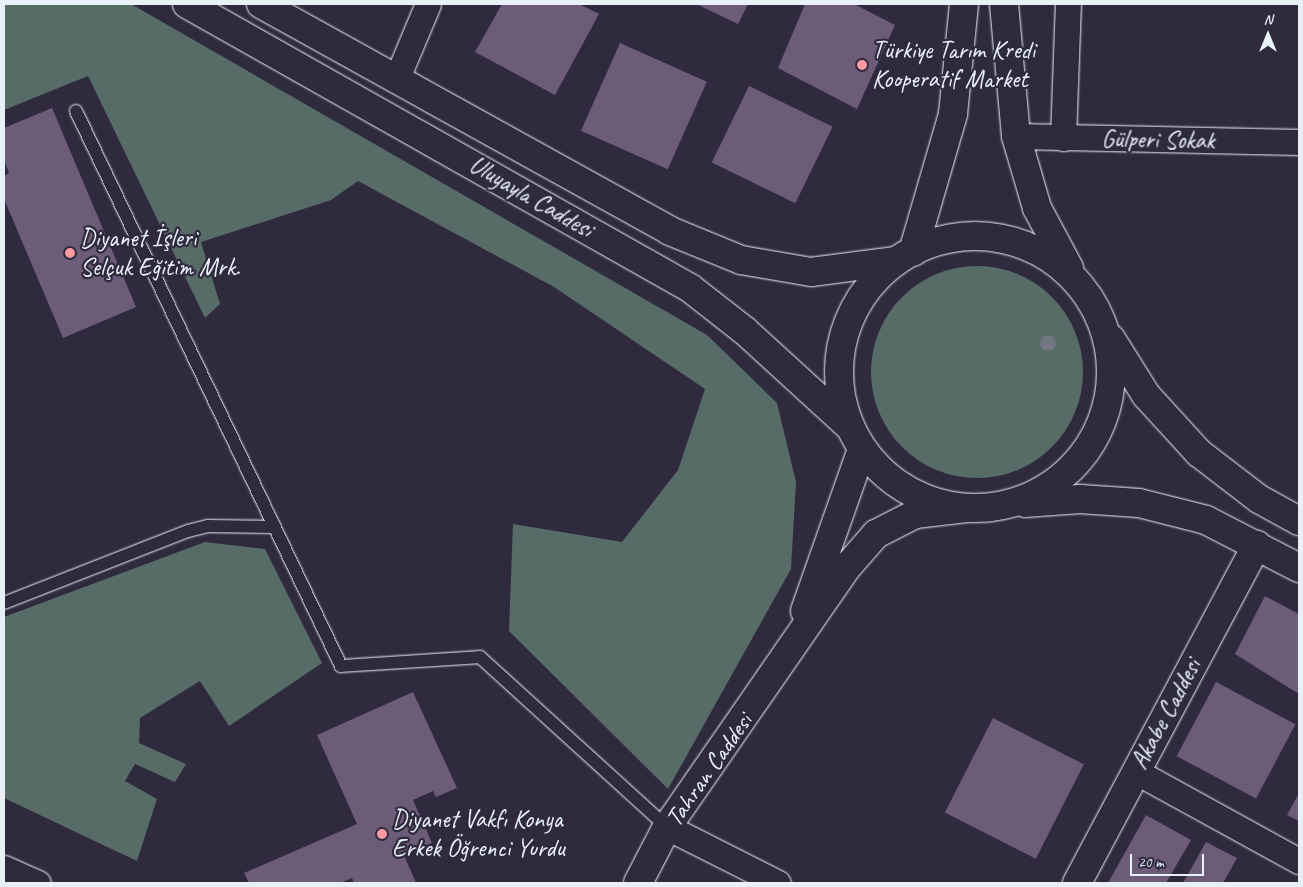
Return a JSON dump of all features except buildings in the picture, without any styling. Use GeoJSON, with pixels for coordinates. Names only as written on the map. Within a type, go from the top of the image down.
{"type":"FeatureCollection","features":[{"type":"Feature","properties":{"kind":"main road","name":"Uluyayla Caddesi"},"geometry":{"type":"LineString","coordinates":[[187,4],[690,288],[745,331],[856,438],[891,480],[928,500],[967,508]]}},
{"type":"Feature","properties":{"kind":"main road","name":"Uluyayla Caddesi"},"geometry":{"type":"LineString","coordinates":[[261,4],[670,231],[741,260],[811,272],[903,256]]}},
{"type":"Feature","properties":{"kind":"main road"},"geometry":{"type":"LineString","coordinates":[[903,256],[953,114],[964,4]]}},
{"type":"Feature","properties":{"kind":"main road"},"geometry":{"type":"LineString","coordinates":[[1004,4],[1016,136],[1037,208],[1073,276],[1093,301],[1106,330],[1146,394],[1199,453],[1259,499],[1299,522]]}},
{"type":"Feature","properties":{"kind":"main road"},"geometry":{"type":"LineString","coordinates":[[856,438],[841,412],[838,374],[843,336],[857,301],[903,256],[928,243],[967,235],[1006,238],[1042,252],[1073,276]]}},
{"type":"Feature","properties":{"kind":"main road"},"geometry":{"type":"LineString","coordinates":[[1006,505],[1042,491],[1073,467],[1096,436],[1110,400],[1112,361],[1106,330]]}},
{"type":"Feature","properties":{"kind":"main road","name":"Tahran Caddesi"},"geometry":{"type":"LineString","coordinates":[[786,661],[856,438]]}},
{"type":"Feature","properties":{"kind":"main road"},"geometry":{"type":"LineString","coordinates":[[967,508],[1080,499],[1139,503],[1206,520],[1299,568]]}},
{"type":"Feature","properties":{"kind":"main road","name":"Tahran Caddesi"},"geometry":{"type":"LineString","coordinates":[[638,883],[667,827],[786,661],[848,566],[876,534],[915,514],[967,508]]}},
{"type":"Feature","properties":{"kind":"main road","name":"Akabe Caddesi"},"geometry":{"type":"LineString","coordinates":[[1077,883],[1257,545]]}},
{"type":"Feature","properties":{"kind":"street"},"geometry":{"type":"LineString","coordinates":[[396,80],[428,4]]}},
{"type":"Feature","properties":{"kind":"street"},"geometry":{"type":"LineString","coordinates":[[1064,138],[1068,4]]}},
{"type":"Feature","properties":{"kind":"street","name":"Gülperi Sokak"},"geometry":{"type":"LineString","coordinates":[[1016,136],[1299,142]]}},
{"type":"Feature","properties":{"kind":"street"},"geometry":{"type":"LineString","coordinates":[[1135,771],[1299,861]]}},
{"type":"Feature","properties":{"kind":"street"},"geometry":{"type":"LineString","coordinates":[[667,827],[778,883]]}},
{"type":"Feature","properties":{"kind":"street"},"geometry":{"type":"LineString","coordinates":[[4,868],[38,883]]}},
{"type":"Feature","properties":{"kind":"lane"},"geometry":{"type":"LineString","coordinates":[[76,111],[341,666],[480,657],[667,827]]}},
{"type":"Feature","properties":{"kind":"lane"},"geometry":{"type":"LineString","coordinates":[[4,603],[195,530],[275,526]]}},
{"type":"Feature","properties":{"kind":"green space"},"geometry":{"type":"Polygon","coordinates":[[[4,4],[131,4],[707,335],[777,403],[796,482],[791,569],[668,789],[509,631],[513,524],[622,542],[678,470],[705,389],[554,287],[358,181],[331,200],[201,242],[220,304],[205,318],[88,76],[4,110],[4,4]]]}},
{"type":"Feature","properties":{"kind":"green space"},"geometry":{"type":"Polygon","coordinates":[[[967,266],[987,266],[1008,270],[1027,278],[1052,297],[1065,313],[1075,331],[1081,351],[1083,372],[1081,393],[1075,413],[1065,431],[1052,447],[1027,466],[1008,474],[987,478],[967,478],[946,474],[927,466],[910,454],[895,439],[883,422],[875,403],[871,382],[871,362],[875,341],[883,322],[895,305],[910,290],[927,278],[946,270],[967,266]]]}},
{"type":"Feature","properties":{"kind":"green space"},"geometry":{"type":"Polygon","coordinates":[[[205,542],[265,549],[322,663],[229,726],[200,681],[140,718],[139,743],[186,764],[175,782],[135,764],[125,781],[157,799],[137,861],[4,798],[4,617],[205,542]]]}},
{"type":"Feature","properties":{"kind":"place","name":"Türkiye Tarım Kredi Kooperatif Market"},"geometry":{"type":"Point","coordinates":[862,65]}},
{"type":"Feature","properties":{"kind":"place","name":"Diyanet İşleri Selçuk Eğitim Mrk."},"geometry":{"type":"Point","coordinates":[70,253]}},
{"type":"Feature","properties":{"kind":"place","name":"Diyanet Vakfı Konya Erkek Öğrenci Yurdu"},"geometry":{"type":"Point","coordinates":[382,834]}}]}
